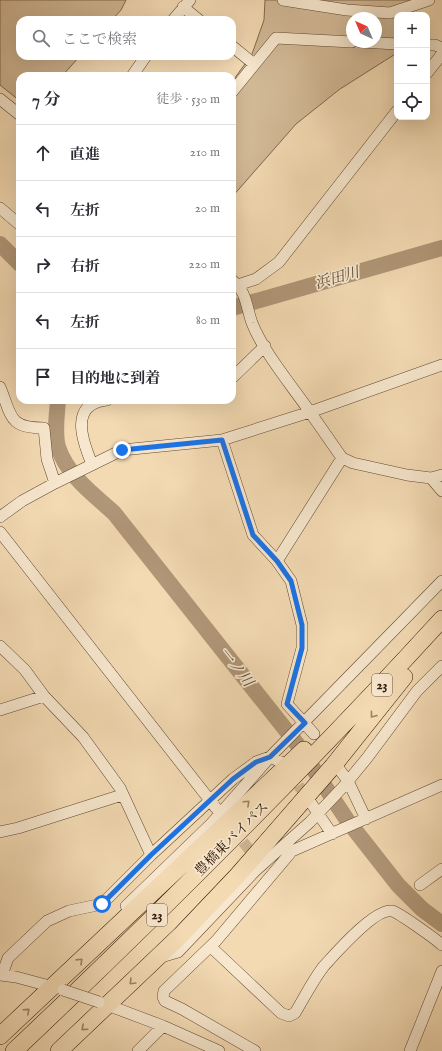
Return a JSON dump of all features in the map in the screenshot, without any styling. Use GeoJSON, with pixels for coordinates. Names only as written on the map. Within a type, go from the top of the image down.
{"type":"FeatureCollection","features":[{"type":"Feature","properties":{"kind":"highway","name":"23"},"geometry":{"type":"LineString","coordinates":[[0,1036],[58,988],[106,936],[289,767],[332,724],[354,714],[442,619]]}},
{"type":"Feature","properties":{"kind":"highway","name":"23"},"geometry":{"type":"LineString","coordinates":[[59,1051],[104,1004],[181,935],[310,798],[336,767],[442,630]]}},
{"type":"Feature","properties":{"kind":"highway","name":"豊橋東バイパス"},"geometry":{"type":"LineString","coordinates":[[14,1051],[172,899],[289,767]]}},
{"type":"Feature","properties":{"kind":"street"},"geometry":{"type":"LineString","coordinates":[[283,0],[347,10],[390,13],[429,0]]}},
{"type":"Feature","properties":{"kind":"street"},"geometry":{"type":"LineString","coordinates":[[176,16],[186,4],[196,16]]}},
{"type":"Feature","properties":{"kind":"street"},"geometry":{"type":"LineString","coordinates":[[236,87],[276,38],[346,42]]}},
{"type":"Feature","properties":{"kind":"street"},"geometry":{"type":"LineString","coordinates":[[382,43],[394,44]]}},
{"type":"Feature","properties":{"kind":"street"},"geometry":{"type":"LineString","coordinates":[[430,45],[435,45],[442,48]]}},
{"type":"Feature","properties":{"kind":"street"},"geometry":{"type":"LineString","coordinates":[[236,49],[254,64]]}},
{"type":"Feature","properties":{"kind":"street"},"geometry":{"type":"LineString","coordinates":[[430,69],[442,54]]}},
{"type":"Feature","properties":{"kind":"street"},"geometry":{"type":"LineString","coordinates":[[135,72],[143,60]]}},
{"type":"Feature","properties":{"kind":"street"},"geometry":{"type":"LineString","coordinates":[[0,99],[16,112]]}},
{"type":"Feature","properties":{"kind":"street"},"geometry":{"type":"LineString","coordinates":[[394,115],[278,262],[256,279],[236,285],[264,346],[342,458],[368,467],[407,475],[431,478],[442,475]]}},
{"type":"Feature","properties":{"kind":"street"},"geometry":{"type":"LineString","coordinates":[[0,208],[16,222]]}},
{"type":"Feature","properties":{"kind":"street"},"geometry":{"type":"LineString","coordinates":[[236,374],[264,346]]}},
{"type":"Feature","properties":{"kind":"street"},"geometry":{"type":"LineString","coordinates":[[0,517],[22,501],[56,482],[122,450],[222,440],[310,412],[442,365]]}},
{"type":"Feature","properties":{"kind":"street"},"geometry":{"type":"LineString","coordinates":[[0,387],[12,417],[17,424],[26,428],[44,428],[48,459],[56,482]]}},
{"type":"Feature","properties":{"kind":"street"},"geometry":{"type":"LineString","coordinates":[[89,465],[81,425],[85,411],[91,404]]}},
{"type":"Feature","properties":{"kind":"street"},"geometry":{"type":"LineString","coordinates":[[222,440],[253,535],[277,561],[291,581],[302,625],[302,648],[287,704],[316,741]]}},
{"type":"Feature","properties":{"kind":"street"},"geometry":{"type":"LineString","coordinates":[[277,561],[342,458]]}},
{"type":"Feature","properties":{"kind":"street"},"geometry":{"type":"LineString","coordinates":[[431,478],[442,491]]}},
{"type":"Feature","properties":{"kind":"street"},"geometry":{"type":"LineString","coordinates":[[0,532],[213,804]]}},
{"type":"Feature","properties":{"kind":"street"},"geometry":{"type":"LineString","coordinates":[[106,936],[109,924],[116,915],[212,823],[274,753],[442,581]]}},
{"type":"Feature","properties":{"kind":"street"},"geometry":{"type":"LineString","coordinates":[[0,646],[25,670],[44,696],[83,737],[122,795],[151,855]]}},
{"type":"Feature","properties":{"kind":"street"},"geometry":{"type":"LineString","coordinates":[[156,958],[178,952],[255,871],[310,822],[346,783],[417,691],[440,672]]}},
{"type":"Feature","properties":{"kind":"street"},"geometry":{"type":"LineString","coordinates":[[0,710],[44,696]]}},
{"type":"Feature","properties":{"kind":"street"},"geometry":{"type":"LineString","coordinates":[[219,1051],[163,1026],[104,1004],[58,988],[1,975],[8,958],[47,921],[69,911],[102,904],[151,855],[213,804],[233,779],[256,762],[274,753]]}},
{"type":"Feature","properties":{"kind":"street"},"geometry":{"type":"LineString","coordinates":[[274,753],[289,767]]}},
{"type":"Feature","properties":{"kind":"street"},"geometry":{"type":"LineString","coordinates":[[336,767],[366,819]]}},
{"type":"Feature","properties":{"kind":"street"},"geometry":{"type":"LineString","coordinates":[[255,1051],[182,1009],[165,1001],[163,997],[168,985],[211,946],[268,874],[292,851],[442,785]]}},
{"type":"Feature","properties":{"kind":"street"},"geometry":{"type":"LineString","coordinates":[[0,832],[122,795]]}},
{"type":"Feature","properties":{"kind":"street"},"geometry":{"type":"LineString","coordinates":[[310,798],[322,818],[334,833]]}},
{"type":"Feature","properties":{"kind":"street"},"geometry":{"type":"LineString","coordinates":[[420,885],[442,869]]}},
{"type":"Feature","properties":{"kind":"street"},"geometry":{"type":"LineString","coordinates":[[211,946],[281,1013],[289,1016],[294,1013],[324,967],[371,919],[381,913],[391,910],[400,914],[442,945]]}},
{"type":"Feature","properties":{"kind":"street"},"geometry":{"type":"LineString","coordinates":[[410,1051],[442,972]]}},
{"type":"Feature","properties":{"kind":"street"},"geometry":{"type":"LineString","coordinates":[[138,1051],[163,1026]]}},
{"type":"Feature","properties":{"kind":"shaded area"},"geometry":{"type":"Polygon","coordinates":[[[0,0],[126,0],[121,10],[116,16],[16,16],[16,60],[76,60],[66,72],[16,72],[16,98],[0,85],[0,0]]]}},
{"type":"Feature","properties":{"kind":"shaded area"},"geometry":{"type":"Polygon","coordinates":[[[265,0],[412,0],[410,12],[394,12],[394,55],[340,89],[296,124],[236,192],[236,76],[252,54],[264,20],[265,0]]]}},
{"type":"Feature","properties":{"kind":"waterway","name":"浜田川"},"geometry":{"type":"LineString","coordinates":[[0,244],[16,260]]}},
{"type":"Feature","properties":{"kind":"waterway","name":"浜田川"},"geometry":{"type":"LineString","coordinates":[[236,307],[442,248]]}},
{"type":"Feature","properties":{"kind":"waterway","name":"一ノ川"},"geometry":{"type":"LineString","coordinates":[[58,404],[56,436],[58,447],[62,457],[74,475],[89,491],[114,513],[297,744],[347,820],[398,885],[422,909],[442,924]]}},
{"type":"Feature","properties":{"kind":"tunnel"},"geometry":{"type":"LineString","coordinates":[[289,772],[310,802]]}},
{"type":"Feature","properties":{"kind":"tunnel"},"geometry":{"type":"LineString","coordinates":[[233,829],[265,870]]}},
{"type":"Feature","properties":{"kind":"route"},"geometry":{"type":"LineString","coordinates":[[102,904],[209,800],[233,779],[256,762],[270,757],[305,723],[287,704],[302,648],[302,625],[291,581],[264,545],[253,535],[222,440],[122,450]]}}]}
